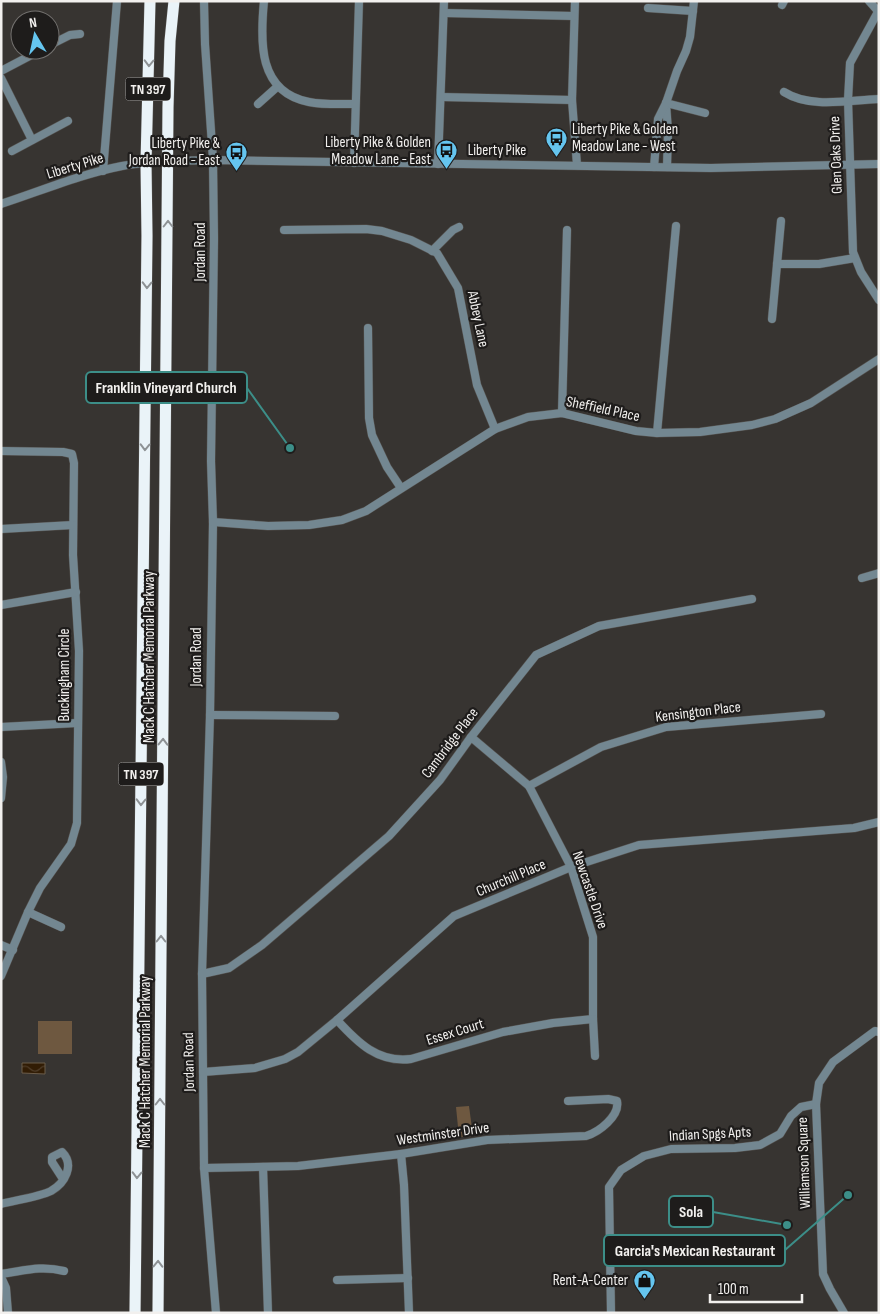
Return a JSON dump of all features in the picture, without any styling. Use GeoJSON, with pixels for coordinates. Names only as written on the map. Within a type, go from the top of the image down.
{"type":"FeatureCollection","features":[{"type":"Feature","properties":{"kind":"highway","name":"Mack C Hatcher Memorial Parkway"},"geometry":{"type":"LineString","coordinates":[[136,1313],[147,256],[146,163],[150,1]]}},
{"type":"Feature","properties":{"kind":"highway","name":"Mack C Hatcher Memorial Parkway"},"geometry":{"type":"LineString","coordinates":[[158,1313],[168,161],[170,42],[174,1]]}},
{"type":"Feature","properties":{"kind":"street"},"geometry":{"type":"LineString","coordinates":[[103,171],[117,1]]}},
{"type":"Feature","properties":{"kind":"street","name":"Jordan Road"},"geometry":{"type":"LineString","coordinates":[[204,1],[213,160],[214,239],[210,715],[202,974],[204,1168],[216,1313]]}},
{"type":"Feature","properties":{"kind":"street"},"geometry":{"type":"LineString","coordinates":[[264,1],[262,34],[266,63],[272,79],[278,87],[306,102],[355,104]]}},
{"type":"Feature","properties":{"kind":"street"},"geometry":{"type":"LineString","coordinates":[[354,163],[359,1]]}},
{"type":"Feature","properties":{"kind":"street"},"geometry":{"type":"LineString","coordinates":[[438,164],[444,1]]}},
{"type":"Feature","properties":{"kind":"street"},"geometry":{"type":"LineString","coordinates":[[575,1],[572,100],[577,165]]}},
{"type":"Feature","properties":{"kind":"street"},"geometry":{"type":"LineString","coordinates":[[654,167],[657,124],[690,37],[694,1]]}},
{"type":"Feature","properties":{"kind":"street"},"geometry":{"type":"LineString","coordinates":[[869,1],[878,10]]}},
{"type":"Feature","properties":{"kind":"street"},"geometry":{"type":"LineString","coordinates":[[648,8],[693,11]]}},
{"type":"Feature","properties":{"kind":"street","name":"Glen Oaks Drive"},"geometry":{"type":"LineString","coordinates":[[878,10],[850,63],[848,100],[853,252],[867,283],[879,300]]}},
{"type":"Feature","properties":{"kind":"street"},"geometry":{"type":"LineString","coordinates":[[444,13],[574,16]]}},
{"type":"Feature","properties":{"kind":"street"},"geometry":{"type":"LineString","coordinates":[[60,40],[70,35],[80,34]]}},
{"type":"Feature","properties":{"kind":"street"},"geometry":{"type":"LineString","coordinates":[[1,71],[22,60]]}},
{"type":"Feature","properties":{"kind":"street"},"geometry":{"type":"LineString","coordinates":[[1,78],[32,140]]}},
{"type":"Feature","properties":{"kind":"street"},"geometry":{"type":"LineString","coordinates":[[258,104],[278,87]]}},
{"type":"Feature","properties":{"kind":"street"},"geometry":{"type":"LineString","coordinates":[[784,92],[793,97],[823,102],[879,99]]}},
{"type":"Feature","properties":{"kind":"street"},"geometry":{"type":"LineString","coordinates":[[441,97],[572,100]]}},
{"type":"Feature","properties":{"kind":"street"},"geometry":{"type":"LineString","coordinates":[[666,103],[706,113]]}},
{"type":"Feature","properties":{"kind":"street"},"geometry":{"type":"LineString","coordinates":[[666,103],[668,131],[667,167]]}},
{"type":"Feature","properties":{"kind":"street"},"geometry":{"type":"LineString","coordinates":[[12,151],[68,121]]}},
{"type":"Feature","properties":{"kind":"street","name":"Liberty Pike"},"geometry":{"type":"LineString","coordinates":[[1,204],[103,171],[168,161],[213,160],[755,168],[879,164]]}},
{"type":"Feature","properties":{"kind":"street"},"geometry":{"type":"LineString","coordinates":[[772,319],[781,221]]}},
{"type":"Feature","properties":{"kind":"street"},"geometry":{"type":"LineString","coordinates":[[432,251],[459,226]]}},
{"type":"Feature","properties":{"kind":"street"},"geometry":{"type":"LineString","coordinates":[[657,432],[676,226]]}},
{"type":"Feature","properties":{"kind":"street","name":"Abbey Lane"},"geometry":{"type":"LineString","coordinates":[[284,230],[382,231],[411,240],[437,254],[458,288],[478,385],[495,430]]}},
{"type":"Feature","properties":{"kind":"street"},"geometry":{"type":"LineString","coordinates":[[562,413],[567,230]]}},
{"type":"Feature","properties":{"kind":"street"},"geometry":{"type":"LineString","coordinates":[[777,264],[819,264],[855,258]]}},
{"type":"Feature","properties":{"kind":"street"},"geometry":{"type":"LineString","coordinates":[[368,328],[372,435],[387,467],[401,488]]}},
{"type":"Feature","properties":{"kind":"street","name":"Sheffield Place"},"geometry":{"type":"LineString","coordinates":[[213,522],[268,526],[309,525],[342,520],[366,511],[495,430],[528,417],[562,413],[636,431],[682,433],[752,425],[775,419],[811,403],[831,392],[879,359]]}},
{"type":"Feature","properties":{"kind":"street","name":"Buckingham Circle"},"geometry":{"type":"LineString","coordinates":[[1,451],[63,452],[72,454],[74,463],[73,525],[79,651],[77,723],[78,823],[71,844],[40,888],[1,976]]}},
{"type":"Feature","properties":{"kind":"street"},"geometry":{"type":"LineString","coordinates":[[1,529],[73,525]]}},
{"type":"Feature","properties":{"kind":"street"},"geometry":{"type":"LineString","coordinates":[[862,578],[879,573]]}},
{"type":"Feature","properties":{"kind":"street"},"geometry":{"type":"LineString","coordinates":[[1,605],[76,592]]}},
{"type":"Feature","properties":{"kind":"street","name":"Cambridge Place"},"geometry":{"type":"LineString","coordinates":[[202,974],[229,968],[262,945],[389,836],[440,780],[471,737],[536,655],[599,626],[752,599]]}},
{"type":"Feature","properties":{"kind":"street","name":"Kensington Place"},"geometry":{"type":"LineString","coordinates":[[530,786],[601,747],[666,727],[821,714]]}},
{"type":"Feature","properties":{"kind":"street"},"geometry":{"type":"LineString","coordinates":[[210,715],[335,716]]}},
{"type":"Feature","properties":{"kind":"street"},"geometry":{"type":"LineString","coordinates":[[1,727],[77,723]]}},
{"type":"Feature","properties":{"kind":"street","name":"Newcastle Drive"},"geometry":{"type":"LineString","coordinates":[[471,737],[530,786],[571,867],[593,937],[592,1019],[595,1056]]}},
{"type":"Feature","properties":{"kind":"street"},"geometry":{"type":"LineString","coordinates":[[1,762],[3,777],[1,798]]}},
{"type":"Feature","properties":{"kind":"street","name":"Churchill Place"},"geometry":{"type":"LineString","coordinates":[[203,1072],[256,1068],[285,1059],[298,1052],[338,1020],[454,916],[571,867],[639,845],[854,828],[879,822]]}},
{"type":"Feature","properties":{"kind":"street"},"geometry":{"type":"LineString","coordinates":[[28,912],[62,927]]}},
{"type":"Feature","properties":{"kind":"street"},"geometry":{"type":"LineString","coordinates":[[1,945],[13,950]]}},
{"type":"Feature","properties":{"kind":"street","name":"Essex Court"},"geometry":{"type":"LineString","coordinates":[[338,1020],[356,1040],[369,1050],[384,1057],[402,1060],[503,1032],[553,1023],[592,1019]]}},
{"type":"Feature","properties":{"kind":"street","name":"Williamson Square"},"geometry":{"type":"LineString","coordinates":[[844,1313],[823,1274],[816,1104],[820,1083],[833,1062],[877,1032]]}},
{"type":"Feature","properties":{"kind":"street","name":"Westminster Drive"},"geometry":{"type":"LineString","coordinates":[[204,1168],[298,1166],[401,1154],[487,1140],[586,1136],[594,1134],[602,1127],[617,1111],[618,1106],[617,1101],[608,1099],[568,1101]]}},
{"type":"Feature","properties":{"kind":"street","name":"Indian Spgs Apts"},"geometry":{"type":"LineString","coordinates":[[611,1313],[609,1187],[621,1170],[644,1156],[671,1149],[735,1148],[760,1145],[780,1134],[791,1116],[801,1107],[816,1104]]}},
{"type":"Feature","properties":{"kind":"street"},"geometry":{"type":"LineString","coordinates":[[401,1154],[409,1313]]}},
{"type":"Feature","properties":{"kind":"street"},"geometry":{"type":"LineString","coordinates":[[263,1167],[268,1313]]}},
{"type":"Feature","properties":{"kind":"street"},"geometry":{"type":"LineString","coordinates":[[1,1204],[50,1191],[57,1187],[63,1179]]}},
{"type":"Feature","properties":{"kind":"street"},"geometry":{"type":"LineString","coordinates":[[8,1313],[1,1275],[50,1267],[64,1272]]}},
{"type":"Feature","properties":{"kind":"street"},"geometry":{"type":"LineString","coordinates":[[337,1280],[408,1278]]}},
{"type":"Feature","properties":{"kind":"shaded area"},"geometry":{"type":"Polygon","coordinates":[[[38,1021],[72,1021],[72,1054],[38,1054],[38,1021]]]}},
{"type":"Feature","properties":{"kind":"shaded area"},"geometry":{"type":"Polygon","coordinates":[[[469,1106],[473,1136],[459,1137],[456,1107],[469,1106]]]}},
{"type":"Feature","properties":{"kind":"water"},"geometry":{"type":"Polygon","coordinates":[[[22,1063],[45,1063],[45,1074],[22,1073],[22,1063]]]}},
{"type":"Feature","properties":{"kind":"place","name":"Liberty Pike & Golden Meadow Lane - West"},"geometry":{"type":"Point","coordinates":[556,157]}},
{"type":"Feature","properties":{"kind":"place","name":"Liberty Pike & Golden Meadow Lane - East"},"geometry":{"type":"Point","coordinates":[447,170]}},
{"type":"Feature","properties":{"kind":"place","name":"Liberty Pike & Jordan Road - East"},"geometry":{"type":"Point","coordinates":[236,171]}},
{"type":"Feature","properties":{"kind":"place","name":"Franklin Vineyard Church"},"geometry":{"type":"Point","coordinates":[290,448]}},
{"type":"Feature","properties":{"kind":"place","name":"Garcia's Mexican Restaurant"},"geometry":{"type":"Point","coordinates":[848,1195]}},
{"type":"Feature","properties":{"kind":"place","name":"Sola"},"geometry":{"type":"Point","coordinates":[787,1225]}},
{"type":"Feature","properties":{"kind":"place","name":"Rent-A-Center"},"geometry":{"type":"Point","coordinates":[644,1299]}}]}
